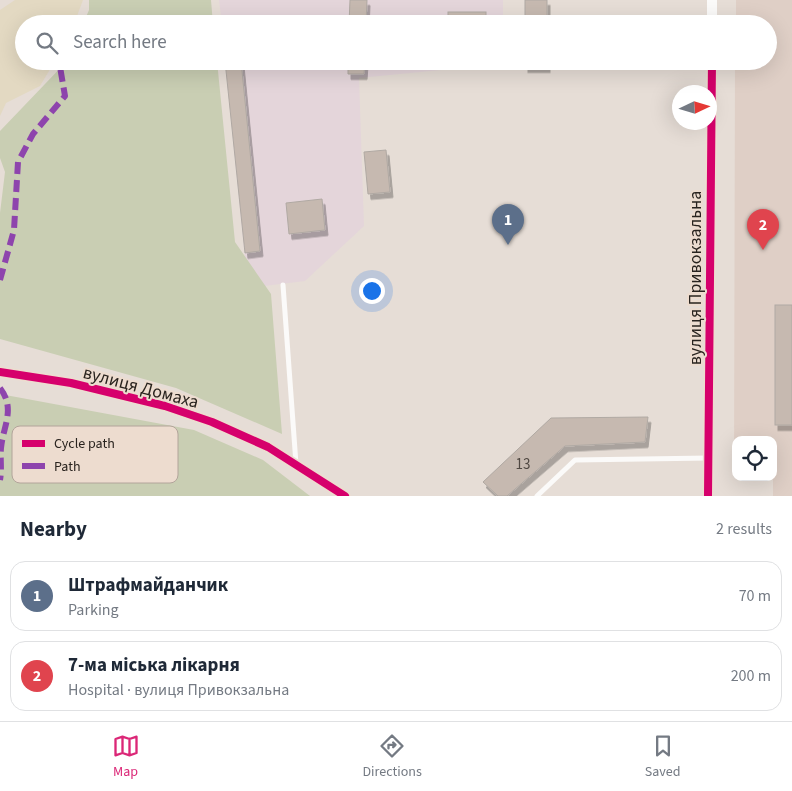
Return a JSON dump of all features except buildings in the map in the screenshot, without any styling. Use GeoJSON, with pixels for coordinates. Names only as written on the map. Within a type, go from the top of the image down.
{"type":"FeatureCollection","features":[{"type":"Feature","properties":{"kind":"street"},"geometry":{"type":"LineString","coordinates":[[712,0],[712,15]]}},
{"type":"Feature","properties":{"kind":"street","name":"вулиця Привокзальна"},"geometry":{"type":"LineString","coordinates":[[708,496],[712,70]]}},
{"type":"Feature","properties":{"kind":"street","name":"вулиця Домаха"},"geometry":{"type":"LineString","coordinates":[[0,372],[71,383],[165,406],[212,422],[268,447],[345,496]]}},
{"type":"Feature","properties":{"kind":"lane"},"geometry":{"type":"LineString","coordinates":[[283,285],[296,464]]}},
{"type":"Feature","properties":{"kind":"lane"},"geometry":{"type":"LineString","coordinates":[[537,496],[575,460],[708,458]]}},
{"type":"Feature","properties":{"kind":"shaded area"},"geometry":{"type":"Polygon","coordinates":[[[219,0],[503,0],[503,15],[221,15],[219,0]]]}},
{"type":"Feature","properties":{"kind":"shaded area"},"geometry":{"type":"Polygon","coordinates":[[[736,0],[792,0],[792,496],[773,496],[773,481],[777,481],[777,436],[734,436],[735,70],[777,70],[777,15],[736,15],[736,0]]]}},
{"type":"Feature","properties":{"kind":"shaded area"},"geometry":{"type":"Polygon","coordinates":[[[226,70],[441,70],[359,78],[364,226],[305,281],[248,288],[226,70]]]}},
{"type":"Feature","properties":{"kind":"green space"},"geometry":{"type":"Polygon","coordinates":[[[89,0],[211,0],[212,15],[87,15],[89,0]]]}},
{"type":"Feature","properties":{"kind":"green space"},"geometry":{"type":"Polygon","coordinates":[[[58,70],[218,70],[235,242],[271,294],[282,434],[176,388],[0,339],[0,213],[5,172],[0,158],[0,131],[58,70]]]}},
{"type":"Feature","properties":{"kind":"green space"},"geometry":{"type":"Polygon","coordinates":[[[0,394],[172,426],[12,426],[12,483],[178,483],[178,427],[194,430],[263,460],[310,496],[0,496],[0,394]]]}},
{"type":"Feature","properties":{"kind":"sand"},"geometry":{"type":"Polygon","coordinates":[[[15,0],[83,0],[77,15],[15,15],[15,70],[50,70],[40,86],[6,103],[0,116],[0,10],[15,0]]]}},
{"type":"Feature","properties":{"kind":"marked path"},"geometry":{"type":"LineString","coordinates":[[0,280],[14,230],[18,162],[33,134],[65,96],[61,70]]}},
{"type":"Feature","properties":{"kind":"marked path"},"geometry":{"type":"LineString","coordinates":[[0,388],[5,396],[8,410],[1,448],[0,480]]}},
{"type":"Feature","properties":{"kind":"cycle path"},"geometry":{"type":"LineString","coordinates":[[708,496],[712,70]]}},
{"type":"Feature","properties":{"kind":"cycle path"},"geometry":{"type":"LineString","coordinates":[[0,372],[71,383],[165,406],[212,422],[268,447],[345,496]]}},
{"type":"Feature","properties":{"kind":"place","name":"Штрафмайданчик"},"geometry":{"type":"Point","coordinates":[508,245]}},
{"type":"Feature","properties":{"kind":"place","name":"7-ма міська лікарня"},"geometry":{"type":"Point","coordinates":[763,250]}}]}
